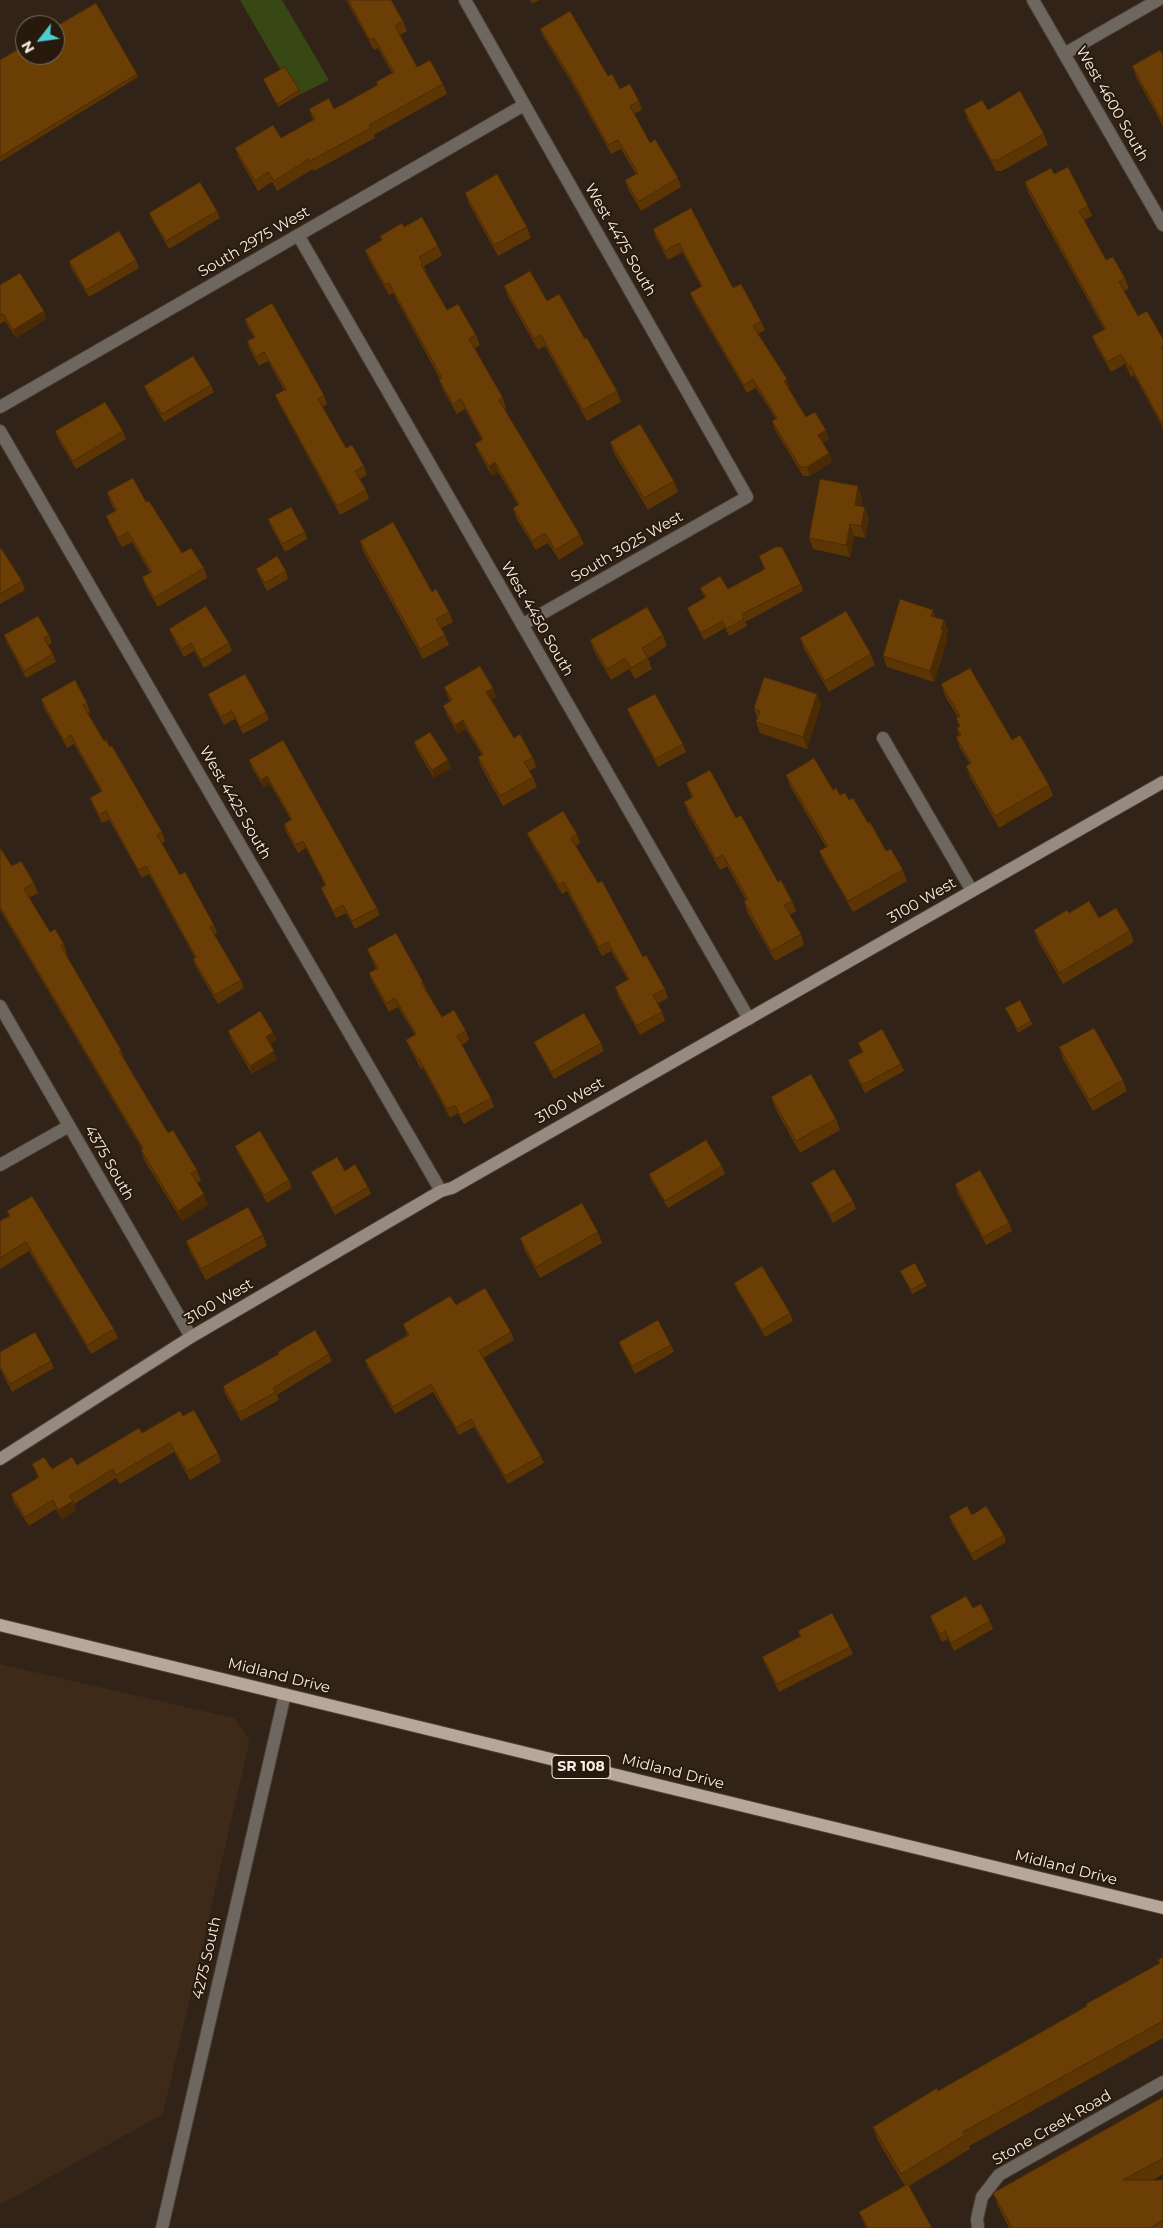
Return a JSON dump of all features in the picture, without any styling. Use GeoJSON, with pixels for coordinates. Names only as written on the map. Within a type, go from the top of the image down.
{"type":"FeatureCollection","features":[{"type":"Feature","properties":{"kind":"main road","name":"Midland Drive"},"geometry":{"type":"LineString","coordinates":[[0,1625],[1163,1908]]}},
{"type":"Feature","properties":{"kind":"street","name":"West 4475 South"},"geometry":{"type":"LineString","coordinates":[[465,0],[747,497]]}},
{"type":"Feature","properties":{"kind":"street","name":"West 4600 South"},"geometry":{"type":"LineString","coordinates":[[1033,0],[1163,225]]}},
{"type":"Feature","properties":{"kind":"street"},"geometry":{"type":"LineString","coordinates":[[1064,54],[1158,0]]}},
{"type":"Feature","properties":{"kind":"street","name":"South 2975 West"},"geometry":{"type":"LineString","coordinates":[[0,407],[524,104]]}},
{"type":"Feature","properties":{"kind":"street","name":"West 4450 South"},"geometry":{"type":"LineString","coordinates":[[298,235],[748,1018]]}},
{"type":"Feature","properties":{"kind":"street","name":"West 4425 South"},"geometry":{"type":"LineString","coordinates":[[0,431],[441,1191]]}},
{"type":"Feature","properties":{"kind":"street","name":"South 3025 West"},"geometry":{"type":"LineString","coordinates":[[522,625],[747,497]]}},
{"type":"Feature","properties":{"kind":"street"},"geometry":{"type":"LineString","coordinates":[[883,738],[972,891]]}},
{"type":"Feature","properties":{"kind":"street","name":"3100 West"},"geometry":{"type":"LineString","coordinates":[[0,1459],[191,1337],[441,1191],[452,1188],[1163,782]]}},
{"type":"Feature","properties":{"kind":"street","name":"4375 South"},"geometry":{"type":"LineString","coordinates":[[0,1006],[191,1337]]}},
{"type":"Feature","properties":{"kind":"street"},"geometry":{"type":"LineString","coordinates":[[0,1165],[69,1126]]}},
{"type":"Feature","properties":{"kind":"street","name":"4275 South"},"geometry":{"type":"LineString","coordinates":[[162,2228],[285,1694]]}},
{"type":"Feature","properties":{"kind":"street","name":"Stone Creek Road"},"geometry":{"type":"LineString","coordinates":[[977,2223],[982,2197],[999,2175],[1163,2082]]}},
{"type":"Feature","properties":{"kind":"shaded area"},"geometry":{"type":"Polygon","coordinates":[[[0,1664],[234,1718],[250,1740],[163,2114],[0,2205],[0,1664]]]}},
{"type":"Feature","properties":{"kind":"green space"},"geometry":{"type":"Polygon","coordinates":[[[240,0],[282,0],[329,80],[301,94],[286,71],[280,69],[240,0]]]}},
{"type":"Feature","properties":{"kind":"building"},"geometry":{"type":"Polygon","coordinates":[[[348,0],[391,0],[403,21],[395,26],[417,67],[430,60],[443,84],[369,125],[371,128],[310,161],[309,159],[274,181],[268,172],[255,181],[235,148],[273,125],[281,138],[315,119],[309,109],[329,98],[334,109],[378,85],[376,82],[394,72],[374,38],[370,40],[348,0]]]}},
{"type":"Feature","properties":{"kind":"building"},"geometry":{"type":"Polygon","coordinates":[[[96,3],[137,74],[0,157],[0,60],[15,51],[15,65],[65,65],[65,21],[96,3]]]}},
{"type":"Feature","properties":{"kind":"building"},"geometry":{"type":"Polygon","coordinates":[[[570,11],[608,76],[612,74],[620,89],[630,84],[639,101],[630,106],[650,143],[655,139],[678,178],[638,202],[625,180],[638,173],[618,140],[608,145],[570,76],[540,29],[570,11]]]}},
{"type":"Feature","properties":{"kind":"building"},"geometry":{"type":"Polygon","coordinates":[[[1160,50],[1163,55],[1163,122],[1132,66],[1160,50]]]}},
{"type":"Feature","properties":{"kind":"building"},"geometry":{"type":"Polygon","coordinates":[[[285,67],[299,90],[277,104],[263,79],[285,67]]]}},
{"type":"Feature","properties":{"kind":"building"},"geometry":{"type":"Polygon","coordinates":[[[1020,91],[1044,134],[998,160],[991,160],[964,110],[982,100],[988,110],[1020,91]]]}},
{"type":"Feature","properties":{"kind":"building"},"geometry":{"type":"Polygon","coordinates":[[[1068,167],[1088,206],[1079,211],[1106,260],[1113,257],[1125,278],[1119,282],[1138,316],[1147,311],[1163,339],[1163,346],[1161,348],[1163,352],[1163,425],[1130,365],[1128,366],[1121,354],[1107,362],[1092,336],[1106,329],[1025,182],[1051,168],[1054,174],[1068,167]]]}},
{"type":"Feature","properties":{"kind":"building"},"geometry":{"type":"Polygon","coordinates":[[[497,174],[527,227],[494,245],[465,193],[497,174]]]}},
{"type":"Feature","properties":{"kind":"building"},"geometry":{"type":"Polygon","coordinates":[[[200,182],[217,211],[166,241],[149,213],[200,182]]]}},
{"type":"Feature","properties":{"kind":"building"},"geometry":{"type":"Polygon","coordinates":[[[691,208],[733,288],[741,284],[761,321],[753,326],[787,379],[784,381],[806,417],[815,412],[826,430],[818,435],[829,453],[807,467],[800,467],[772,421],[777,418],[753,379],[744,385],[690,293],[702,286],[679,243],[665,251],[653,229],[691,208]]]}},
{"type":"Feature","properties":{"kind":"building"},"geometry":{"type":"Polygon","coordinates":[[[422,217],[438,246],[419,257],[423,264],[421,265],[447,310],[458,304],[476,335],[469,339],[503,398],[499,400],[580,535],[555,550],[545,533],[532,541],[513,508],[519,504],[495,462],[489,466],[475,444],[483,439],[461,399],[453,404],[439,380],[442,378],[389,283],[385,285],[365,250],[382,240],[380,236],[402,223],[404,227],[422,217]]]}},
{"type":"Feature","properties":{"kind":"building"},"geometry":{"type":"Polygon","coordinates":[[[119,231],[136,260],[86,290],[69,261],[119,231]]]}},
{"type":"Feature","properties":{"kind":"building"},"geometry":{"type":"Polygon","coordinates":[[[530,271],[547,301],[559,294],[617,391],[583,410],[541,335],[534,339],[504,286],[530,271]]]}},
{"type":"Feature","properties":{"kind":"building"},"geometry":{"type":"Polygon","coordinates":[[[20,273],[44,311],[13,330],[3,314],[0,315],[0,285],[20,273]]]}},
{"type":"Feature","properties":{"kind":"building"},"geometry":{"type":"Polygon","coordinates":[[[272,303],[324,395],[318,399],[346,448],[352,445],[364,466],[355,471],[366,490],[337,506],[275,395],[286,389],[264,352],[256,357],[247,341],[255,337],[245,319],[272,303]]]}},
{"type":"Feature","properties":{"kind":"building"},"geometry":{"type":"Polygon","coordinates":[[[193,356],[211,385],[162,414],[144,386],[193,356]]]}},
{"type":"Feature","properties":{"kind":"building"},"geometry":{"type":"Polygon","coordinates":[[[105,402],[123,431],[73,461],[55,431],[105,402]]]}},
{"type":"Feature","properties":{"kind":"building"},"geometry":{"type":"Polygon","coordinates":[[[640,424],[674,481],[644,498],[610,442],[640,424]]]}},
{"type":"Feature","properties":{"kind":"building"},"geometry":{"type":"Polygon","coordinates":[[[133,478],[146,502],[149,501],[182,553],[191,548],[204,568],[154,598],[142,577],[152,572],[128,532],[118,538],[106,516],[117,510],[107,492],[133,478]]]}},
{"type":"Feature","properties":{"kind":"building"},"geometry":{"type":"Polygon","coordinates":[[[820,479],[858,486],[855,505],[865,507],[861,526],[850,524],[846,545],[809,538],[820,479]]]}},
{"type":"Feature","properties":{"kind":"building"},"geometry":{"type":"Polygon","coordinates":[[[291,507],[305,532],[282,544],[268,519],[291,507]]]}},
{"type":"Feature","properties":{"kind":"building"},"geometry":{"type":"Polygon","coordinates":[[[393,522],[432,592],[436,589],[449,612],[436,619],[445,635],[420,649],[360,541],[393,522]]]}},
{"type":"Feature","properties":{"kind":"building"},"geometry":{"type":"Polygon","coordinates":[[[775,547],[782,547],[801,584],[742,614],[744,619],[726,629],[722,621],[701,633],[687,608],[706,597],[700,588],[720,576],[728,589],[765,569],[759,556],[775,547]]]}},
{"type":"Feature","properties":{"kind":"building"},"geometry":{"type":"Polygon","coordinates":[[[0,549],[22,581],[0,594],[0,549]]]}},
{"type":"Feature","properties":{"kind":"building"},"geometry":{"type":"Polygon","coordinates":[[[277,556],[286,571],[265,583],[256,569],[277,556]]]}},
{"type":"Feature","properties":{"kind":"building"},"geometry":{"type":"Polygon","coordinates":[[[900,599],[933,610],[931,616],[944,620],[941,629],[943,630],[930,671],[883,656],[900,599]]]}},
{"type":"Feature","properties":{"kind":"building"},"geometry":{"type":"Polygon","coordinates":[[[206,606],[229,643],[201,660],[191,643],[182,649],[169,629],[206,606]]]}},
{"type":"Feature","properties":{"kind":"building"},"geometry":{"type":"Polygon","coordinates":[[[647,607],[663,635],[642,648],[648,658],[631,668],[625,658],[607,669],[590,640],[647,607]]]}},
{"type":"Feature","properties":{"kind":"building"},"geometry":{"type":"Polygon","coordinates":[[[846,611],[871,654],[825,681],[800,638],[846,611]]]}},
{"type":"Feature","properties":{"kind":"building"},"geometry":{"type":"Polygon","coordinates":[[[38,616],[49,635],[44,638],[53,654],[24,671],[4,635],[38,616]]]}},
{"type":"Feature","properties":{"kind":"building"},"geometry":{"type":"Polygon","coordinates":[[[480,666],[493,688],[486,692],[514,738],[520,734],[533,758],[524,762],[533,777],[500,796],[478,757],[483,754],[463,720],[455,725],[443,706],[452,700],[444,687],[480,666]]]}},
{"type":"Feature","properties":{"kind":"building"},"geometry":{"type":"Polygon","coordinates":[[[970,668],[1012,740],[1020,735],[1049,785],[995,816],[966,766],[971,763],[956,737],[961,735],[957,728],[960,726],[956,718],[960,716],[941,684],[970,668]]]}},
{"type":"Feature","properties":{"kind":"building"},"geometry":{"type":"Polygon","coordinates":[[[245,674],[266,712],[240,727],[232,711],[221,717],[208,694],[245,674]]]}},
{"type":"Feature","properties":{"kind":"building"},"geometry":{"type":"Polygon","coordinates":[[[764,677],[817,694],[803,737],[756,722],[760,711],[754,708],[764,677]]]}},
{"type":"Feature","properties":{"kind":"building"},"geometry":{"type":"Polygon","coordinates":[[[75,680],[87,703],[83,705],[104,741],[106,740],[110,747],[112,746],[162,832],[157,835],[180,875],[185,872],[214,925],[210,927],[241,980],[215,995],[193,959],[196,957],[146,866],[138,870],[106,811],[99,815],[90,798],[102,791],[71,735],[64,740],[41,699],[75,680]]]}},
{"type":"Feature","properties":{"kind":"building"},"geometry":{"type":"Polygon","coordinates":[[[655,694],[683,744],[655,759],[627,709],[655,694]]]}},
{"type":"Feature","properties":{"kind":"building"},"geometry":{"type":"Polygon","coordinates":[[[430,732],[448,760],[432,770],[414,742],[430,732]]]}},
{"type":"Feature","properties":{"kind":"building"},"geometry":{"type":"Polygon","coordinates":[[[283,740],[377,908],[352,921],[343,905],[333,911],[321,888],[326,885],[303,841],[295,845],[284,824],[292,819],[267,776],[261,780],[249,760],[283,740]]]}},
{"type":"Feature","properties":{"kind":"building"},"geometry":{"type":"Polygon","coordinates":[[[814,758],[833,790],[836,788],[840,795],[845,793],[849,800],[853,798],[868,823],[870,822],[886,851],[891,849],[903,870],[848,901],[819,851],[828,846],[786,775],[814,758]]]}},
{"type":"Feature","properties":{"kind":"building"},"geometry":{"type":"Polygon","coordinates":[[[710,770],[736,818],[741,815],[778,882],[781,880],[792,901],[784,905],[801,934],[771,951],[744,901],[748,899],[723,855],[716,859],[684,802],[693,797],[686,783],[710,770]]]}},
{"type":"Feature","properties":{"kind":"building"},"geometry":{"type":"Polygon","coordinates":[[[563,811],[577,834],[571,838],[598,883],[602,881],[643,957],[646,955],[665,989],[653,995],[662,1012],[636,1026],[615,987],[629,979],[608,942],[599,947],[564,882],[559,885],[527,833],[563,811]]]}},
{"type":"Feature","properties":{"kind":"building"},"geometry":{"type":"Polygon","coordinates":[[[0,848],[12,866],[21,861],[34,883],[24,889],[50,932],[55,929],[64,944],[61,946],[121,1050],[119,1051],[168,1133],[173,1130],[197,1170],[191,1173],[204,1194],[178,1211],[141,1150],[143,1148],[0,907],[0,848]]]}},
{"type":"Feature","properties":{"kind":"building"},"geometry":{"type":"Polygon","coordinates":[[[1089,901],[1099,918],[1116,908],[1130,931],[1059,973],[1034,930],[1067,910],[1069,913],[1089,901]]]}},
{"type":"Feature","properties":{"kind":"building"},"geometry":{"type":"Polygon","coordinates":[[[396,933],[423,982],[421,983],[442,1017],[454,1010],[466,1031],[457,1036],[491,1098],[460,1115],[455,1105],[447,1109],[406,1040],[416,1034],[395,998],[386,1003],[369,973],[378,968],[367,949],[396,933]]]}},
{"type":"Feature","properties":{"kind":"building"},"geometry":{"type":"Polygon","coordinates":[[[1020,1000],[1031,1021],[1017,1029],[1005,1008],[1020,1000]]]}},
{"type":"Feature","properties":{"kind":"building"},"geometry":{"type":"Polygon","coordinates":[[[260,1011],[273,1032],[266,1037],[274,1051],[250,1066],[228,1031],[260,1011]]]}},
{"type":"Feature","properties":{"kind":"building"},"geometry":{"type":"Polygon","coordinates":[[[584,1013],[601,1043],[551,1072],[534,1042],[584,1013]]]}},
{"type":"Feature","properties":{"kind":"building"},"geometry":{"type":"Polygon","coordinates":[[[1094,1028],[1123,1080],[1089,1100],[1059,1047],[1094,1028]]]}},
{"type":"Feature","properties":{"kind":"building"},"geometry":{"type":"Polygon","coordinates":[[[882,1029],[901,1064],[862,1085],[848,1060],[863,1052],[858,1043],[882,1029]]]}},
{"type":"Feature","properties":{"kind":"building"},"geometry":{"type":"Polygon","coordinates":[[[811,1074],[836,1119],[796,1141],[771,1097],[811,1074]]]}},
{"type":"Feature","properties":{"kind":"building"},"geometry":{"type":"Polygon","coordinates":[[[260,1131],[289,1180],[264,1195],[235,1146],[260,1131]]]}},
{"type":"Feature","properties":{"kind":"building"},"geometry":{"type":"Polygon","coordinates":[[[706,1140],[722,1166],[665,1201],[649,1174],[706,1140]]]}},
{"type":"Feature","properties":{"kind":"building"},"geometry":{"type":"Polygon","coordinates":[[[337,1157],[345,1171],[355,1164],[368,1187],[332,1208],[311,1172],[337,1157]]]}},
{"type":"Feature","properties":{"kind":"building"},"geometry":{"type":"Polygon","coordinates":[[[834,1169],[853,1201],[830,1215],[811,1183],[834,1169]]]}},
{"type":"Feature","properties":{"kind":"building"},"geometry":{"type":"Polygon","coordinates":[[[980,1170],[1009,1223],[983,1237],[955,1184],[980,1170]]]}},
{"type":"Feature","properties":{"kind":"building"},"geometry":{"type":"Polygon","coordinates":[[[32,1196],[114,1329],[87,1345],[26,1242],[0,1258],[0,1221],[10,1216],[7,1211],[32,1196]]]}},
{"type":"Feature","properties":{"kind":"building"},"geometry":{"type":"Polygon","coordinates":[[[582,1203],[598,1232],[536,1267],[520,1238],[582,1203]]]}},
{"type":"Feature","properties":{"kind":"building"},"geometry":{"type":"Polygon","coordinates":[[[248,1207],[263,1235],[201,1269],[186,1241],[248,1207]]]}},
{"type":"Feature","properties":{"kind":"building"},"geometry":{"type":"Polygon","coordinates":[[[915,1263],[925,1282],[911,1290],[900,1271],[915,1263]]]}},
{"type":"Feature","properties":{"kind":"building"},"geometry":{"type":"Polygon","coordinates":[[[762,1266],[790,1313],[762,1330],[734,1283],[762,1266]]]}},
{"type":"Feature","properties":{"kind":"building"},"geometry":{"type":"Polygon","coordinates":[[[485,1288],[511,1332],[479,1351],[541,1456],[505,1476],[471,1419],[456,1428],[431,1384],[393,1407],[365,1360],[409,1335],[403,1324],[450,1296],[456,1305],[485,1288]]]}},
{"type":"Feature","properties":{"kind":"building"},"geometry":{"type":"Polygon","coordinates":[[[658,1320],[671,1345],[632,1366],[619,1342],[658,1320]]]}},
{"type":"Feature","properties":{"kind":"building"},"geometry":{"type":"Polygon","coordinates":[[[315,1330],[329,1354],[273,1388],[276,1392],[238,1413],[223,1386],[279,1354],[278,1352],[315,1330]]]}},
{"type":"Feature","properties":{"kind":"building"},"geometry":{"type":"Polygon","coordinates":[[[35,1332],[51,1361],[10,1384],[0,1367],[0,1352],[35,1332]]]}},
{"type":"Feature","properties":{"kind":"building"},"geometry":{"type":"Polygon","coordinates":[[[194,1410],[218,1453],[187,1471],[170,1443],[116,1475],[113,1469],[69,1496],[73,1501],[58,1510],[53,1500],[25,1517],[11,1494],[39,1477],[32,1464],[44,1457],[52,1469],[72,1457],[77,1465],[139,1428],[142,1433],[180,1411],[183,1416],[194,1410]]]}},
{"type":"Feature","properties":{"kind":"building"},"geometry":{"type":"Polygon","coordinates":[[[967,1506],[972,1515],[986,1506],[1004,1535],[971,1554],[949,1516],[967,1506]]]}},
{"type":"Feature","properties":{"kind":"building"},"geometry":{"type":"Polygon","coordinates":[[[966,1596],[973,1608],[981,1604],[990,1621],[951,1643],[945,1631],[940,1634],[930,1616],[966,1596]]]}},
{"type":"Feature","properties":{"kind":"building"},"geometry":{"type":"Polygon","coordinates":[[[832,1613],[850,1647],[777,1684],[762,1657],[801,1636],[798,1631],[832,1613]]]}},
{"type":"Feature","properties":{"kind":"building"},"geometry":{"type":"Polygon","coordinates":[[[1163,1957],[1163,2021],[963,2132],[965,2135],[901,2174],[873,2127],[937,2088],[938,2091],[1087,2006],[1086,2004],[1160,1963],[1158,1960],[1163,1957]]]}},
{"type":"Feature","properties":{"kind":"building"},"geometry":{"type":"Polygon","coordinates":[[[1163,2097],[1163,2158],[1123,2180],[1163,2180],[1163,2220],[1150,2228],[1012,2228],[993,2193],[1163,2097]]]}},
{"type":"Feature","properties":{"kind":"building"},"geometry":{"type":"Polygon","coordinates":[[[908,2184],[932,2228],[868,2228],[859,2212],[908,2184]]]}}]}
